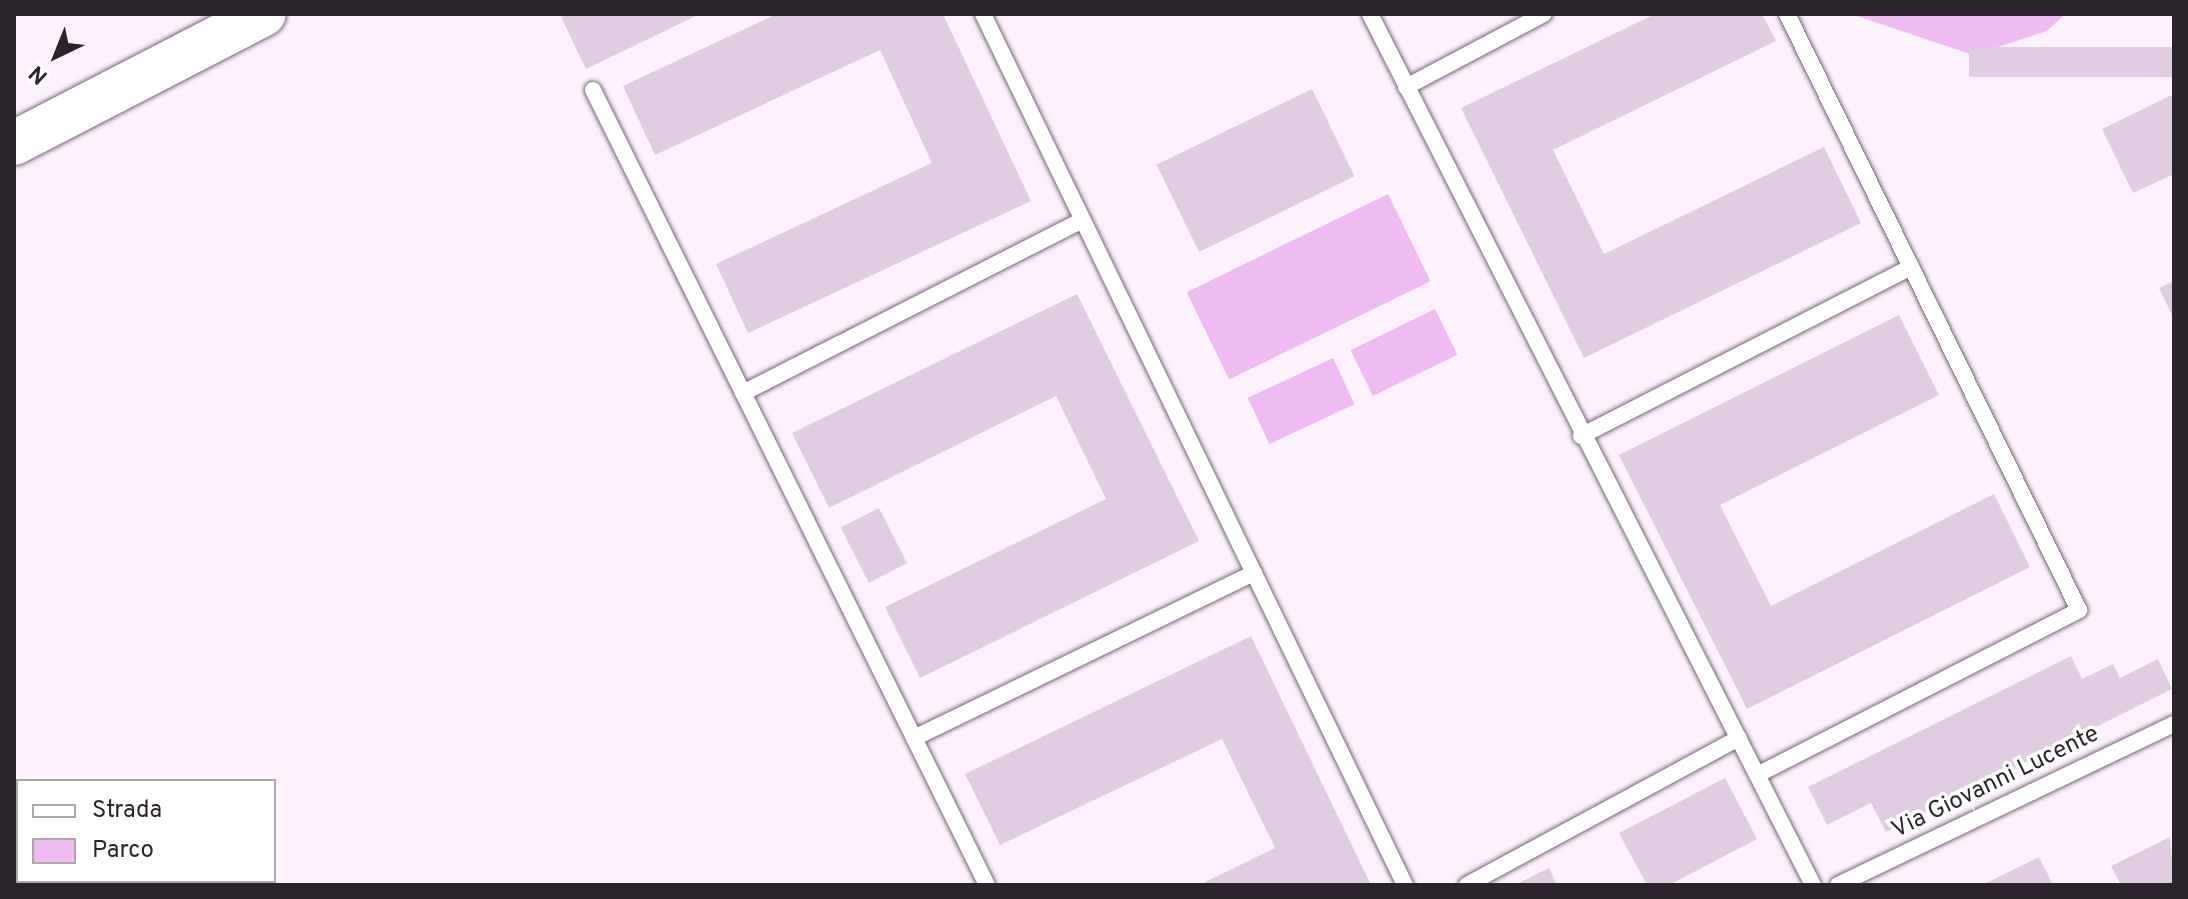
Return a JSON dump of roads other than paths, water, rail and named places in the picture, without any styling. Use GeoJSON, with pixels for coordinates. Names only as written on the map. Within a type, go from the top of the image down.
{"type":"FeatureCollection","features":[{"type":"Feature","properties":{"kind":"street"},"geometry":{"type":"LineString","coordinates":[[14,143],[264,14]]}},
{"type":"Feature","properties":{"kind":"lane"},"geometry":{"type":"LineString","coordinates":[[983,14],[1405,885]]}},
{"type":"Feature","properties":{"kind":"lane"},"geometry":{"type":"LineString","coordinates":[[1370,14],[1581,436],[1813,885]]}},
{"type":"Feature","properties":{"kind":"lane"},"geometry":{"type":"LineString","coordinates":[[1406,87],[1544,14]]}},
{"type":"Feature","properties":{"kind":"lane"},"geometry":{"type":"LineString","coordinates":[[1757,775],[2079,610],[1787,14]]}},
{"type":"Feature","properties":{"kind":"lane"},"geometry":{"type":"LineString","coordinates":[[593,90],[987,885]]}},
{"type":"Feature","properties":{"kind":"lane"},"geometry":{"type":"LineString","coordinates":[[743,393],[1083,220]]}},
{"type":"Feature","properties":{"kind":"lane"},"geometry":{"type":"LineString","coordinates":[[1581,436],[1911,267]]}},
{"type":"Feature","properties":{"kind":"lane"},"geometry":{"type":"LineString","coordinates":[[914,738],[1254,573]]}},
{"type":"Feature","properties":{"kind":"lane","name":"Via Giovanni Lucente"},"geometry":{"type":"LineString","coordinates":[[1838,885],[2174,724]]}},
{"type":"Feature","properties":{"kind":"lane"},"geometry":{"type":"LineString","coordinates":[[1467,885],[1739,738]]}}]}
